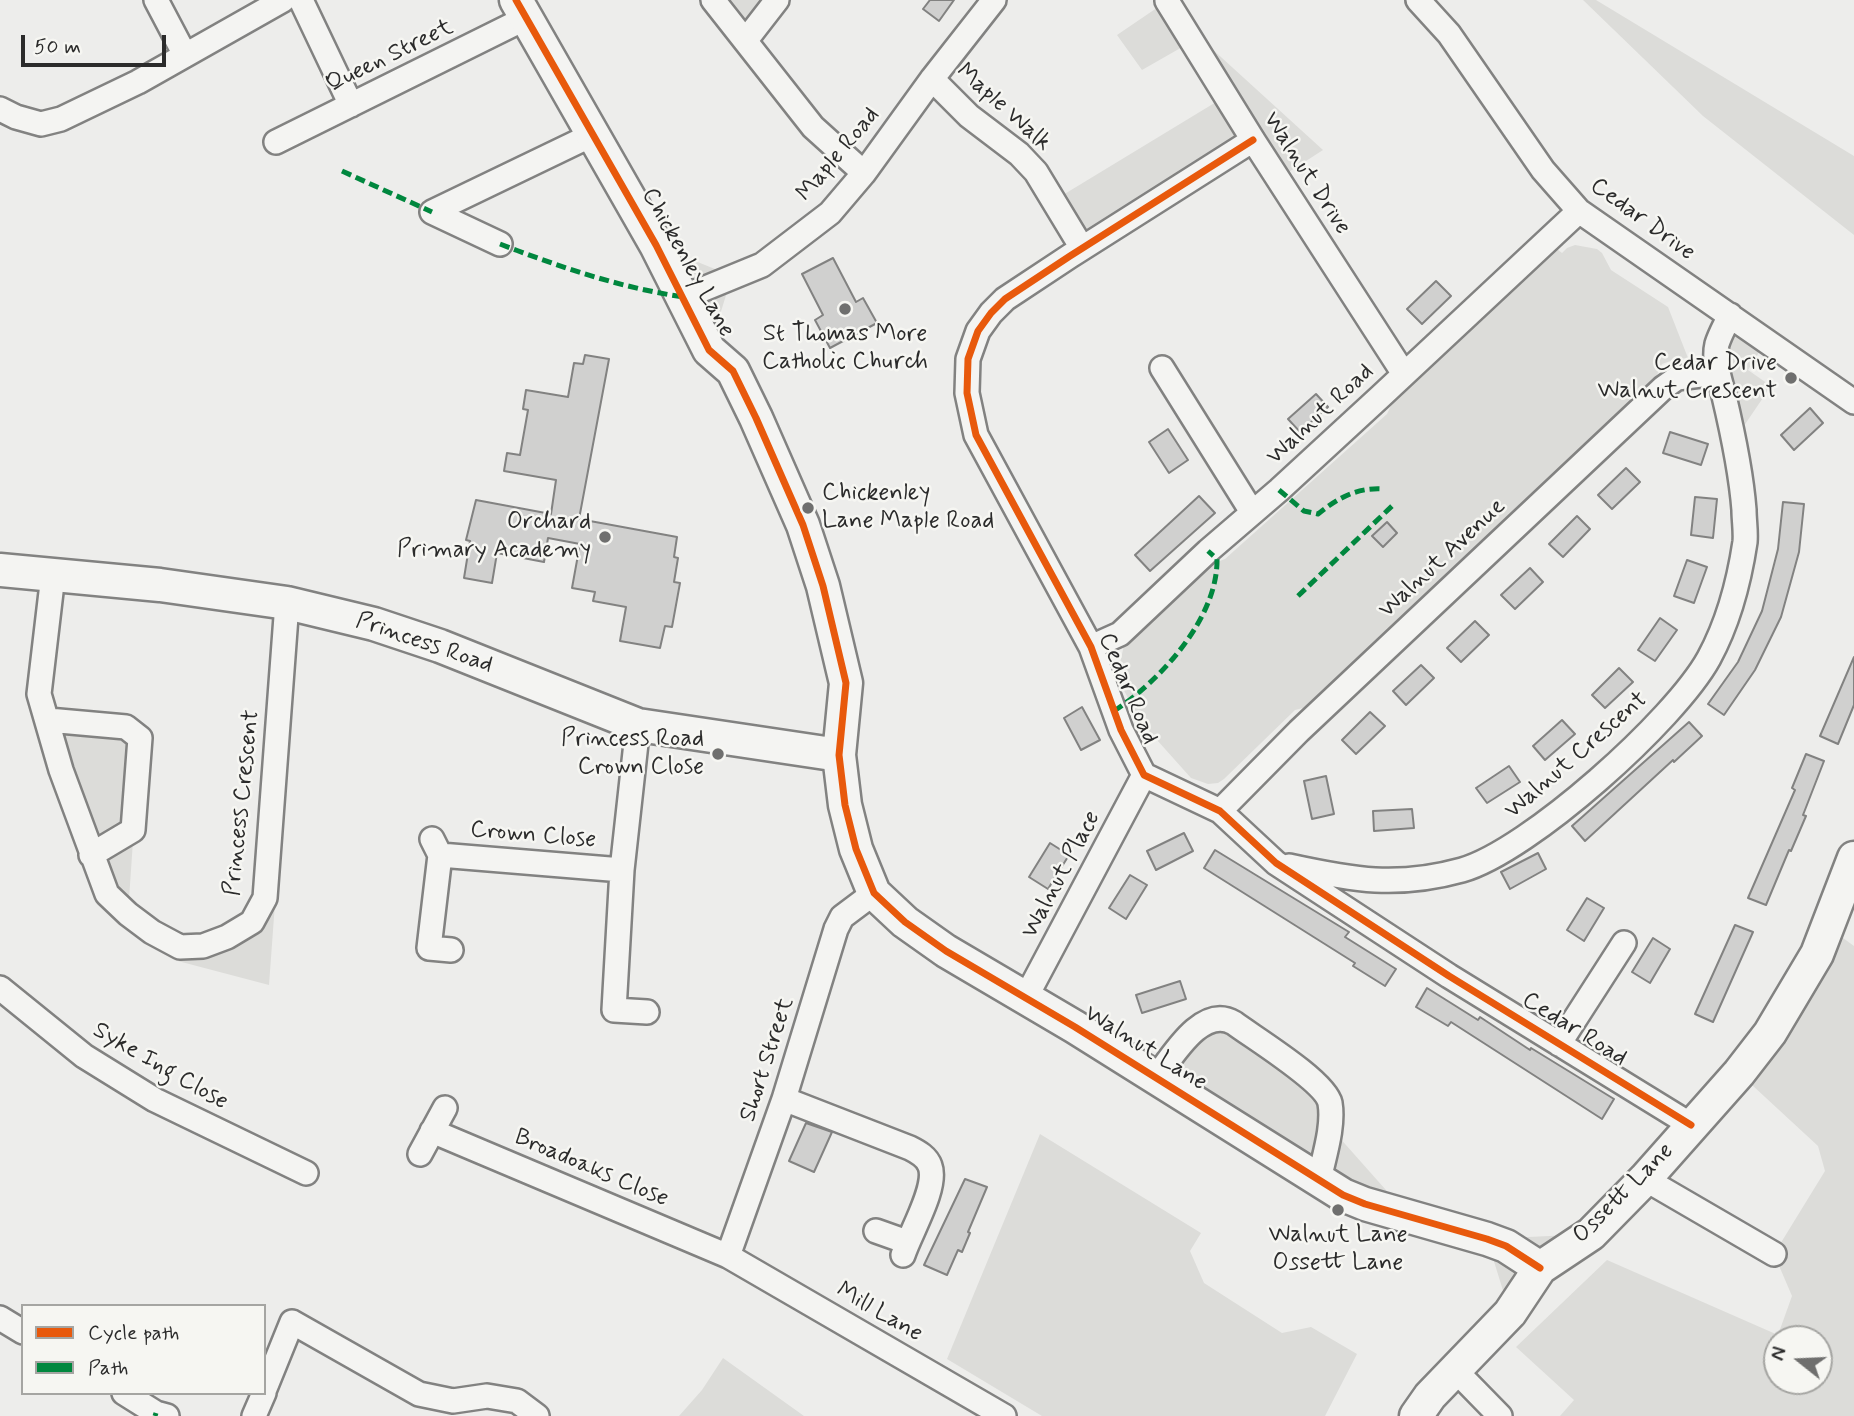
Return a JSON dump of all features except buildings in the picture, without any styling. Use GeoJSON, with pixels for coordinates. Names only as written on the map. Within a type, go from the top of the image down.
{"type":"FeatureCollection","features":[{"type":"Feature","properties":{"kind":"street"},"geometry":{"type":"LineString","coordinates":[[156,0],[186,55]]}},
{"type":"Feature","properties":{"kind":"street"},"geometry":{"type":"LineString","coordinates":[[0,108],[16,117],[41,124],[61,119],[138,82],[283,0]]}},
{"type":"Feature","properties":{"kind":"street"},"geometry":{"type":"LineString","coordinates":[[301,0],[351,105]]}},
{"type":"Feature","properties":{"kind":"street"},"geometry":{"type":"LineString","coordinates":[[713,0],[813,127],[864,173]]}},
{"type":"Feature","properties":{"kind":"street"},"geometry":{"type":"LineString","coordinates":[[746,40],[777,0]]}},
{"type":"Feature","properties":{"kind":"street","name":"Maple Road"},"geometry":{"type":"LineString","coordinates":[[684,297],[762,264],[830,213],[864,173],[932,79],[994,0]]}},
{"type":"Feature","properties":{"kind":"street","name":"Cedar Drive"},"geometry":{"type":"LineString","coordinates":[[1418,0],[1449,34],[1543,170],[1579,211],[1854,402]]}},
{"type":"Feature","properties":{"kind":"street","name":"Walnut Drive"},"geometry":{"type":"LineString","coordinates":[[1167,1],[1404,374]]}},
{"type":"Feature","properties":{"kind":"street","name":"Queen Street"},"geometry":{"type":"LineString","coordinates":[[276,142],[351,105],[521,9]]}},
{"type":"Feature","properties":{"kind":"street","name":"Chickenley Lane"},"geometry":{"type":"LineString","coordinates":[[521,9],[684,297],[709,350],[733,371],[757,418],[803,525],[823,586],[846,683],[839,755]]}},
{"type":"Feature","properties":{"kind":"street","name":"Maple Walk"},"geometry":{"type":"LineString","coordinates":[[932,79],[969,116],[1019,154],[1036,172],[1082,248]]}},
{"type":"Feature","properties":{"kind":"street"},"geometry":{"type":"LineString","coordinates":[[500,244],[432,212],[594,134]]}},
{"type":"Feature","properties":{"kind":"street","name":"Cedar Road"},"geometry":{"type":"LineString","coordinates":[[1253,140],[1082,248],[1005,299],[991,313],[978,331],[968,359],[967,393],[976,435],[1091,647],[1121,730],[1144,775],[1220,811],[1276,863],[1449,976],[1691,1125]]}},
{"type":"Feature","properties":{"kind":"street","name":"Walnut Road"},"geometry":{"type":"LineString","coordinates":[[1091,647],[1120,635],[1579,211]]}},
{"type":"Feature","properties":{"kind":"street","name":"Walnut Crescent"},"geometry":{"type":"LineString","coordinates":[[1276,863],[1350,880],[1408,881],[1464,869],[1518,844],[1622,758],[1669,711],[1708,659],[1732,603],[1745,539],[1741,471],[1717,373],[1717,345],[1730,315]]}},
{"type":"Feature","properties":{"kind":"street"},"geometry":{"type":"LineString","coordinates":[[1162,368],[1252,512]]}},
{"type":"Feature","properties":{"kind":"street","name":"Walnut Avenue"},"geometry":{"type":"LineString","coordinates":[[1220,811],[1299,731],[1663,388],[1677,378],[1717,373]]}},
{"type":"Feature","properties":{"kind":"street","name":"Princess Road"},"geometry":{"type":"LineString","coordinates":[[0,570],[160,585],[288,603],[374,624],[440,646],[638,726],[839,755]]}},
{"type":"Feature","properties":{"kind":"street","name":"Princess Crescent"},"geometry":{"type":"LineString","coordinates":[[53,575],[40,694],[61,770],[107,894],[152,932],[180,947],[203,946],[227,937],[252,922],[265,898],[288,603]]}},
{"type":"Feature","properties":{"kind":"street"},"geometry":{"type":"LineString","coordinates":[[48,720],[126,727],[140,738],[132,830],[91,855]]}},
{"type":"Feature","properties":{"kind":"street","name":"Crown Close"},"geometry":{"type":"LineString","coordinates":[[638,726],[622,870],[614,1010],[647,1012]]}},
{"type":"Feature","properties":{"kind":"street","name":"Walnut Lane"},"geometry":{"type":"LineString","coordinates":[[839,755],[848,822],[856,849],[874,893],[905,922],[946,951],[1343,1195],[1506,1246],[1540,1268]]}},
{"type":"Feature","properties":{"kind":"street","name":"Walnut Place"},"geometry":{"type":"LineString","coordinates":[[1026,999],[1144,775]]}},
{"type":"Feature","properties":{"kind":"street","name":"Crown Close"},"geometry":{"type":"LineString","coordinates":[[451,950],[429,948],[436,847],[622,870]]}},
{"type":"Feature","properties":{"kind":"street","name":"Ossett Lane"},"geometry":{"type":"LineString","coordinates":[[1416,1416],[1430,1396],[1510,1313],[1540,1268],[1591,1234],[1645,1179],[1739,1073],[1770,1033],[1816,954],[1854,858]]}},
{"type":"Feature","properties":{"kind":"street","name":"Short Street"},"geometry":{"type":"LineString","coordinates":[[728,1256],[784,1099],[836,929],[842,917],[874,893]]}},
{"type":"Feature","properties":{"kind":"street"},"geometry":{"type":"LineString","coordinates":[[1559,1044],[1624,943]]}},
{"type":"Feature","properties":{"kind":"street","name":"Syke Ing Close"},"geometry":{"type":"LineString","coordinates":[[0,988],[84,1056],[155,1100],[306,1173]]}},
{"type":"Feature","properties":{"kind":"street","name":"Walnut Lane"},"geometry":{"type":"LineString","coordinates":[[1155,1079],[1193,1032],[1210,1018],[1219,1017],[1234,1023],[1313,1080],[1327,1096],[1330,1104],[1329,1127],[1319,1180]]}},
{"type":"Feature","properties":{"kind":"street"},"geometry":{"type":"LineString","coordinates":[[784,1099],[910,1148],[922,1154],[930,1164],[932,1176],[929,1192],[905,1248],[876,1231]]}},
{"type":"Feature","properties":{"kind":"street"},"geometry":{"type":"LineString","coordinates":[[420,1154],[445,1108]]}},
{"type":"Feature","properties":{"kind":"street","name":"Broadoaks Close"},"geometry":{"type":"LineString","coordinates":[[432,1131],[728,1256]]}},
{"type":"Feature","properties":{"kind":"street"},"geometry":{"type":"LineString","coordinates":[[1645,1179],[1714,1217],[1724,1226],[1764,1241]]}},
{"type":"Feature","properties":{"kind":"street","name":"Mill Lane"},"geometry":{"type":"LineString","coordinates":[[728,1256],[1004,1416]]}},
{"type":"Feature","properties":{"kind":"street"},"geometry":{"type":"LineString","coordinates":[[0,1318],[21,1331]]}},
{"type":"Feature","properties":{"kind":"street"},"geometry":{"type":"LineString","coordinates":[[266,1387],[292,1322],[419,1394],[453,1401],[487,1396],[517,1401],[537,1416]]}},
{"type":"Feature","properties":{"kind":"street"},"geometry":{"type":"LineString","coordinates":[[1455,1370],[1500,1416]]}},
{"type":"Feature","properties":{"kind":"street"},"geometry":{"type":"LineString","coordinates":[[128,1395],[162,1414]]}},
{"type":"Feature","properties":{"kind":"street"},"geometry":{"type":"LineString","coordinates":[[254,1416],[263,1395]]}},
{"type":"Feature","properties":{"kind":"shaded area"},"geometry":{"type":"Polygon","coordinates":[[[713,0],[777,0],[746,40],[713,0]]]}},
{"type":"Feature","properties":{"kind":"shaded area"},"geometry":{"type":"Polygon","coordinates":[[[1583,0],[1596,0],[1854,156],[1854,235],[1703,116],[1583,0]]]}},
{"type":"Feature","properties":{"kind":"shaded area"},"geometry":{"type":"Polygon","coordinates":[[[1167,1],[1177,17],[1323,150],[1278,179],[1253,140],[1082,248],[1053,201],[1226,96],[1191,42],[1142,70],[1117,35],[1167,1]]]}},
{"type":"Feature","properties":{"kind":"shaded area"},"geometry":{"type":"Polygon","coordinates":[[[656,245],[732,276],[709,350],[656,245]]]}},
{"type":"Feature","properties":{"kind":"shaded area"},"geometry":{"type":"Polygon","coordinates":[[[1575,245],[1597,249],[1611,270],[1668,307],[1688,358],[1662,364],[1653,383],[1307,707],[1295,710],[1224,779],[1208,784],[1191,778],[1140,721],[1117,677],[1124,645],[1212,564],[1225,559],[1387,414],[1396,395],[1557,249],[1562,253],[1575,245]]]}},
{"type":"Feature","properties":{"kind":"shaded area"},"geometry":{"type":"Polygon","coordinates":[[[1730,315],[1766,341],[1748,370],[1771,386],[1735,439],[1717,373],[1730,315]]]}},
{"type":"Feature","properties":{"kind":"shaded area"},"geometry":{"type":"Polygon","coordinates":[[[48,720],[140,738],[128,914],[107,894],[48,720]]]}},
{"type":"Feature","properties":{"kind":"shaded area"},"geometry":{"type":"Polygon","coordinates":[[[275,903],[269,985],[174,960],[180,947],[275,903]]]}},
{"type":"Feature","properties":{"kind":"shaded area"},"geometry":{"type":"Polygon","coordinates":[[[1843,938],[1854,946],[1854,1416],[1560,1416],[1574,1400],[1516,1347],[1607,1260],[1763,1328],[1763,1395],[1833,1395],[1833,1325],[1782,1325],[1792,1296],[1774,1254],[1825,1171],[1818,1146],[1752,1085],[1843,938]]]}},
{"type":"Feature","properties":{"kind":"shaded area"},"geometry":{"type":"Polygon","coordinates":[[[1210,1018],[1313,1080],[1330,1127],[1409,1216],[1155,1079],[1210,1018]]]}},
{"type":"Feature","properties":{"kind":"shaded area"},"geometry":{"type":"Polygon","coordinates":[[[1040,1134],[1201,1233],[1190,1251],[1204,1283],[1282,1333],[1311,1327],[1357,1354],[1325,1416],[1042,1416],[947,1359],[1040,1134]]]}},
{"type":"Feature","properties":{"kind":"shaded area"},"geometry":{"type":"Polygon","coordinates":[[[1591,1234],[1510,1313],[1487,1239],[1591,1234]]]}},
{"type":"Feature","properties":{"kind":"shaded area"},"geometry":{"type":"Polygon","coordinates":[[[723,1358],[804,1416],[679,1416],[702,1390],[723,1358]]]}},
{"type":"Feature","properties":{"kind":"marked path"},"geometry":{"type":"LineString","coordinates":[[342,171],[432,212]]}},
{"type":"Feature","properties":{"kind":"marked path"},"geometry":{"type":"LineString","coordinates":[[500,244],[591,276],[684,297]]}},
{"type":"Feature","properties":{"kind":"marked path"},"geometry":{"type":"LineString","coordinates":[[1279,490],[1304,511],[1318,514],[1348,495],[1365,490],[1384,489]]}},
{"type":"Feature","properties":{"kind":"marked path"},"geometry":{"type":"LineString","coordinates":[[1298,596],[1392,506]]}},
{"type":"Feature","properties":{"kind":"marked path"},"geometry":{"type":"LineString","coordinates":[[1114,711],[1150,683],[1183,646],[1197,625],[1215,581],[1217,559],[1208,551]]}},
{"type":"Feature","properties":{"kind":"cycle path"},"geometry":{"type":"LineString","coordinates":[[516,0],[656,245],[709,350],[733,371],[803,525],[823,586],[846,683],[839,755],[845,805],[856,849],[874,893],[905,922],[946,951],[1075,1027],[1343,1195],[1506,1246],[1540,1268]]}},
{"type":"Feature","properties":{"kind":"cycle path"},"geometry":{"type":"LineString","coordinates":[[1253,140],[1070,256],[1005,299],[991,313],[978,331],[968,359],[967,393],[976,435],[1091,647],[1121,730],[1144,775],[1220,811],[1276,863],[1449,976],[1691,1125]]}},
{"type":"Feature","properties":{"kind":"place","name":"St Thomas More Catholic Church"},"geometry":{"type":"Point","coordinates":[845,309]}},
{"type":"Feature","properties":{"kind":"place","name":"Cedar Drive Walnut Crescent"},"geometry":{"type":"Point","coordinates":[1791,378]}},
{"type":"Feature","properties":{"kind":"place","name":"Chickenley Lane Maple Road"},"geometry":{"type":"Point","coordinates":[808,508]}},
{"type":"Feature","properties":{"kind":"place","name":"Orchard Primary Academy"},"geometry":{"type":"Point","coordinates":[605,537]}},
{"type":"Feature","properties":{"kind":"place","name":"Princess Road Crown Close"},"geometry":{"type":"Point","coordinates":[718,754]}},
{"type":"Feature","properties":{"kind":"place","name":"Walnut Lane Ossett Lane"},"geometry":{"type":"Point","coordinates":[1338,1210]}}]}
